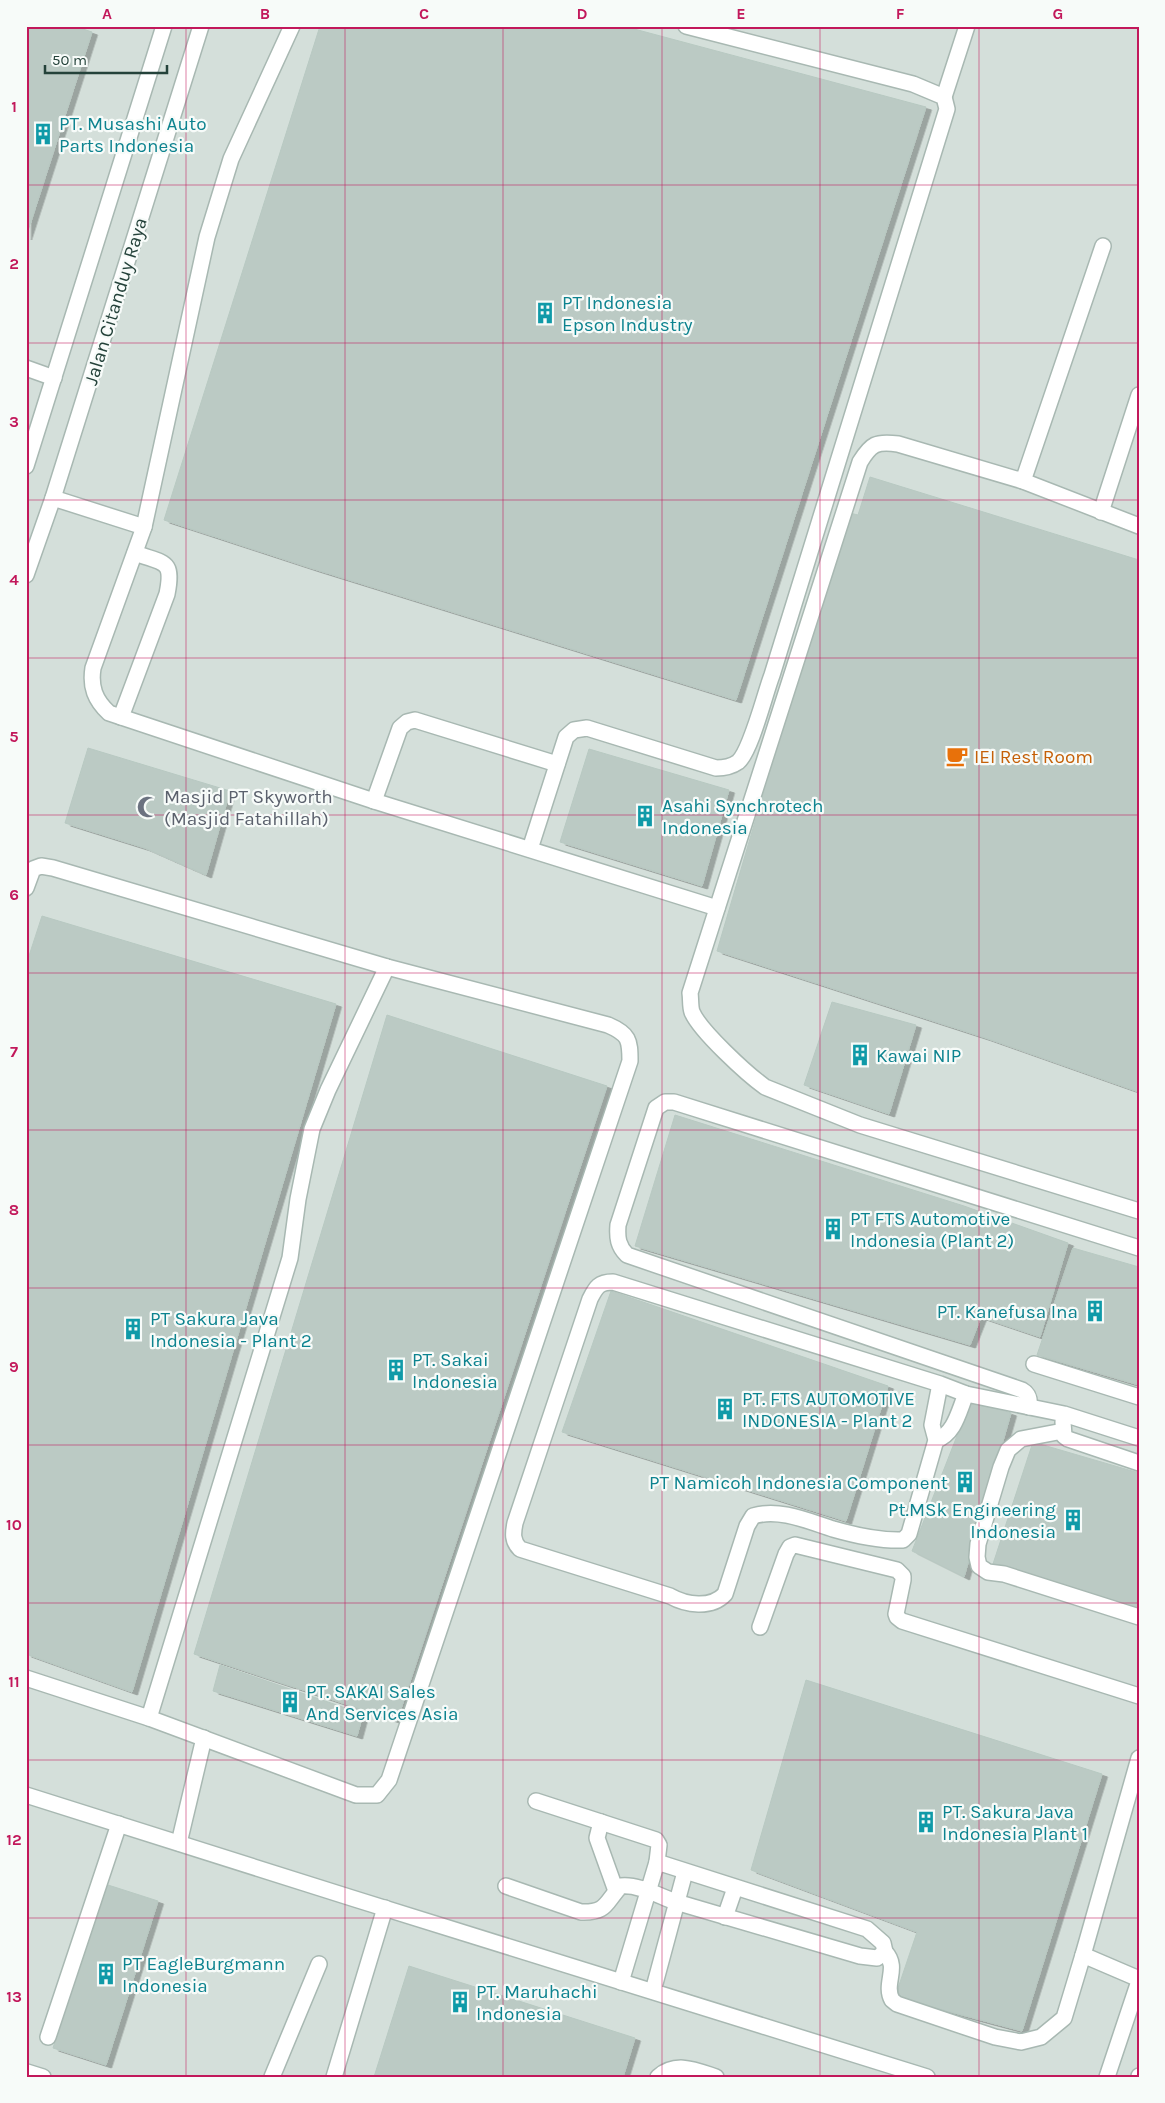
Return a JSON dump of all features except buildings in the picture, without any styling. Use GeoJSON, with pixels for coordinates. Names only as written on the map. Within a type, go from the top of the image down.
{"type":"FeatureCollection","features":[{"type":"Feature","properties":{"kind":"street","name":"Jalan Citanduy Raya"},"geometry":{"type":"LineString","coordinates":[[26,466],[164,26]]}},
{"type":"Feature","properties":{"kind":"street","name":"Jalan Citanduy Raya"},"geometry":{"type":"LineString","coordinates":[[26,575],[53,498],[201,26]]}},
{"type":"Feature","properties":{"kind":"street"},"geometry":{"type":"LineString","coordinates":[[292,26],[231,159],[207,237],[144,527],[93,668],[91,681],[99,704],[109,713],[374,801],[717,908]]}},
{"type":"Feature","properties":{"kind":"street"},"geometry":{"type":"LineString","coordinates":[[686,26],[885,76],[914,84],[944,97]]}},
{"type":"Feature","properties":{"kind":"street"},"geometry":{"type":"LineString","coordinates":[[530,849],[566,737],[574,730],[587,728],[716,768],[729,767],[739,761],[747,749],[772,675],[943,126],[947,109],[944,97],[967,26]]}},
{"type":"Feature","properties":{"kind":"street"},"geometry":{"type":"LineString","coordinates":[[1023,482],[1103,246]]}},
{"type":"Feature","properties":{"kind":"street"},"geometry":{"type":"LineString","coordinates":[[26,368],[54,378]]}},
{"type":"Feature","properties":{"kind":"street"},"geometry":{"type":"LineString","coordinates":[[1101,512],[1139,395]]}},
{"type":"Feature","properties":{"kind":"street"},"geometry":{"type":"LineString","coordinates":[[1139,526],[1023,482],[898,444],[875,444],[866,452],[857,472],[690,993],[691,1010],[698,1024],[753,1079],[765,1087],[860,1125],[1139,1211]]}},
{"type":"Feature","properties":{"kind":"street"},"geometry":{"type":"LineString","coordinates":[[53,498],[144,527]]}},
{"type":"Feature","properties":{"kind":"street"},"geometry":{"type":"LineString","coordinates":[[121,717],[167,594],[171,576],[169,569],[164,564],[135,552]]}},
{"type":"Feature","properties":{"kind":"street"},"geometry":{"type":"LineString","coordinates":[[374,801],[400,728],[406,722],[415,720],[557,764]]}},
{"type":"Feature","properties":{"kind":"street"},"geometry":{"type":"LineString","coordinates":[[26,1678],[150,1718],[356,1795],[377,1795],[389,1780],[630,1061],[630,1044],[622,1031],[608,1025],[387,967],[53,868],[41,866],[33,869],[27,882]]}},
{"type":"Feature","properties":{"kind":"street"},"geometry":{"type":"LineString","coordinates":[[150,1718],[290,1258],[298,1200],[312,1129],[328,1090],[387,967]]}},
{"type":"Feature","properties":{"kind":"street"},"geometry":{"type":"LineString","coordinates":[[1028,1407],[1030,1400],[1027,1393],[1022,1390],[627,1255],[619,1247],[618,1225],[656,1108],[665,1102],[674,1102],[1139,1248]]}},
{"type":"Feature","properties":{"kind":"street"},"geometry":{"type":"LineString","coordinates":[[940,1384],[932,1425],[936,1440],[907,1538],[898,1540],[871,1537],[781,1515],[759,1514],[753,1516],[747,1526],[725,1594],[719,1600],[709,1603],[679,1601],[670,1596],[520,1549],[515,1544],[513,1531],[515,1523],[586,1308],[596,1287],[603,1282],[613,1282],[940,1384],[966,1394],[1064,1414],[1139,1438]]}},
{"type":"Feature","properties":{"kind":"street"},"geometry":{"type":"LineString","coordinates":[[1034,1364],[1139,1397]]}},
{"type":"Feature","properties":{"kind":"street"},"geometry":{"type":"LineString","coordinates":[[936,1440],[943,1438],[950,1432],[966,1394]]}},
{"type":"Feature","properties":{"kind":"street"},"geometry":{"type":"LineString","coordinates":[[1064,1414],[1063,1431],[1064,1436],[1068,1439],[1139,1463]]}},
{"type":"Feature","properties":{"kind":"street"},"geometry":{"type":"LineString","coordinates":[[1063,1431],[1022,1439],[1008,1450],[978,1544],[976,1557],[979,1566],[988,1572],[1004,1574],[1139,1617]]}},
{"type":"Feature","properties":{"kind":"street"},"geometry":{"type":"LineString","coordinates":[[760,1627],[786,1554],[790,1547],[795,1545],[896,1570],[903,1576],[896,1614],[902,1621],[1139,1696]]}},
{"type":"Feature","properties":{"kind":"street"},"geometry":{"type":"LineString","coordinates":[[179,1843],[204,1738]]}},
{"type":"Feature","properties":{"kind":"street"},"geometry":{"type":"LineString","coordinates":[[657,1862],[868,1929],[883,1943],[885,1952],[892,1963],[889,1990],[892,2000],[995,2038],[1021,2042],[1041,2037],[1064,2018],[1139,1758]]}},
{"type":"Feature","properties":{"kind":"street"},"geometry":{"type":"LineString","coordinates":[[26,1795],[927,2077]]}},
{"type":"Feature","properties":{"kind":"street"},"geometry":{"type":"LineString","coordinates":[[536,1801],[656,1840],[659,1845],[657,1862],[621,1982]]}},
{"type":"Feature","properties":{"kind":"street"},"geometry":{"type":"LineString","coordinates":[[601,1822],[597,1838],[616,1891]]}},
{"type":"Feature","properties":{"kind":"street"},"geometry":{"type":"LineString","coordinates":[[48,2037],[119,1824]]}},
{"type":"Feature","properties":{"kind":"street"},"geometry":{"type":"LineString","coordinates":[[653,1991],[685,1872]]}},
{"type":"Feature","properties":{"kind":"street"},"geometry":{"type":"LineString","coordinates":[[506,1886],[582,1912],[600,1911],[610,1902],[621,1886],[630,1885],[676,1902],[860,1956],[877,1958],[885,1952]]}},
{"type":"Feature","properties":{"kind":"street"},"geometry":{"type":"LineString","coordinates":[[725,1916],[735,1888]]}},
{"type":"Feature","properties":{"kind":"street"},"geometry":{"type":"LineString","coordinates":[[334,2077],[385,1908]]}},
{"type":"Feature","properties":{"kind":"street"},"geometry":{"type":"LineString","coordinates":[[1083,1955],[1139,1980],[1107,2077]]}},
{"type":"Feature","properties":{"kind":"street"},"geometry":{"type":"LineString","coordinates":[[272,2077],[319,1964]]}},
{"type":"Feature","properties":{"kind":"street"},"geometry":{"type":"LineString","coordinates":[[658,2077],[665,2070],[683,2067],[716,2077]]}},
{"type":"Feature","properties":{"kind":"street"},"geometry":{"type":"LineString","coordinates":[[28,2072],[43,2077]]}},
{"type":"Feature","properties":{"kind":"shaded area"},"geometry":{"type":"Polygon","coordinates":[[[26,26],[1139,26],[1139,2077],[26,2077],[26,26]]]}},
{"type":"Feature","properties":{"kind":"place","name":"PT. Musashi Auto Parts Indonesia"},"geometry":{"type":"Point","coordinates":[43,134]}},
{"type":"Feature","properties":{"kind":"place","name":"PT Indonesia Epson Industry"},"geometry":{"type":"Point","coordinates":[545,313]}},
{"type":"Feature","properties":{"kind":"place","name":"IEI Rest Room"},"geometry":{"type":"Point","coordinates":[957,756]}},
{"type":"Feature","properties":{"kind":"place","name":"Masjid PT Skyworth (Masjid Fatahillah)"},"geometry":{"type":"Point","coordinates":[148,807]}},
{"type":"Feature","properties":{"kind":"place","name":"Asahi Synchrotech Indonesia"},"geometry":{"type":"Point","coordinates":[645,816]}},
{"type":"Feature","properties":{"kind":"place","name":"Kawai NIP"},"geometry":{"type":"Point","coordinates":[860,1055]}},
{"type":"Feature","properties":{"kind":"place","name":"PT FTS Automotive Indonesia (Plant 2)"},"geometry":{"type":"Point","coordinates":[833,1229]}},
{"type":"Feature","properties":{"kind":"place","name":"PT. Kanefusa Ina"},"geometry":{"type":"Point","coordinates":[1095,1311]}},
{"type":"Feature","properties":{"kind":"place","name":"PT Sakura Java Indonesia - Plant 2"},"geometry":{"type":"Point","coordinates":[133,1329]}},
{"type":"Feature","properties":{"kind":"place","name":"PT. Sakai Indonesia"},"geometry":{"type":"Point","coordinates":[396,1370]}},
{"type":"Feature","properties":{"kind":"place","name":"PT. FTS AUTOMOTIVE INDONESIA - Plant 2"},"geometry":{"type":"Point","coordinates":[725,1409]}},
{"type":"Feature","properties":{"kind":"place","name":"PT Namicoh Indonesia Component"},"geometry":{"type":"Point","coordinates":[965,1482]}},
{"type":"Feature","properties":{"kind":"place","name":"Pt.MSk Engineering Indonesia"},"geometry":{"type":"Point","coordinates":[1073,1520]}},
{"type":"Feature","properties":{"kind":"place","name":"PT. SAKAI Sales And Services Asia"},"geometry":{"type":"Point","coordinates":[290,1702]}},
{"type":"Feature","properties":{"kind":"place","name":"PT. Sakura Java Indonesia Plant 1"},"geometry":{"type":"Point","coordinates":[926,1822]}},
{"type":"Feature","properties":{"kind":"place","name":"PT EagleBurgmann Indonesia"},"geometry":{"type":"Point","coordinates":[106,1974]}},
{"type":"Feature","properties":{"kind":"place","name":"PT. Maruhachi Indonesia"},"geometry":{"type":"Point","coordinates":[460,2002]}}]}
